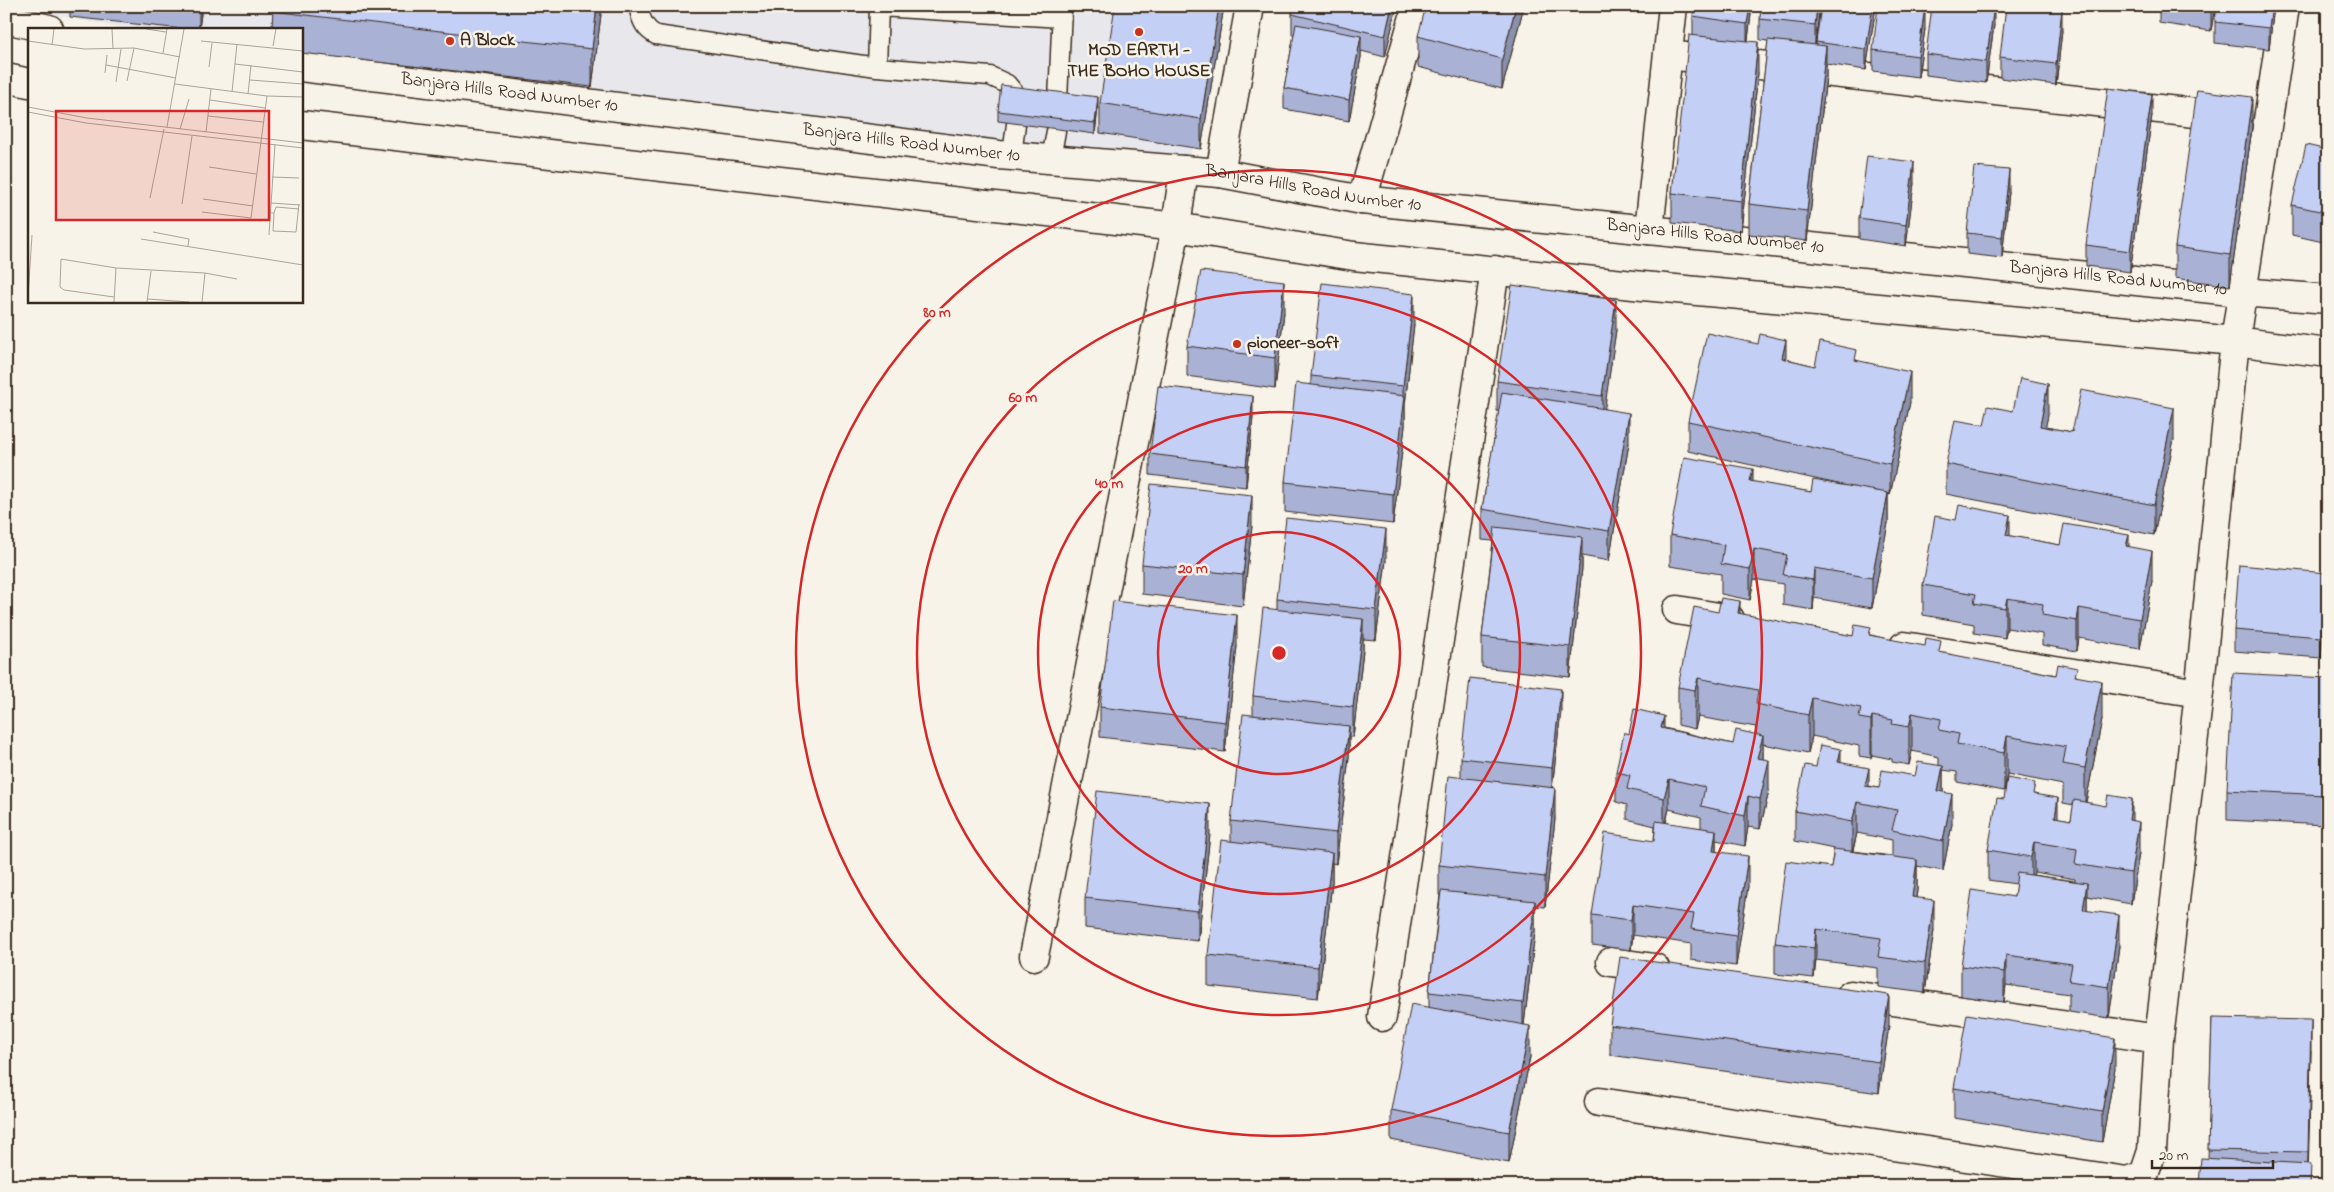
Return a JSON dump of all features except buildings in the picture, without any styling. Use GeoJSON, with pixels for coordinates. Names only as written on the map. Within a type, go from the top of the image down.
{"type":"FeatureCollection","features":[{"type":"Feature","properties":{"kind":"street"},"geometry":{"type":"LineString","coordinates":[[1220,173],[1250,6]]}},
{"type":"Feature","properties":{"kind":"street"},"geometry":{"type":"LineString","coordinates":[[1362,200],[1417,6]]}},
{"type":"Feature","properties":{"kind":"street"},"geometry":{"type":"LineString","coordinates":[[1649,230],[1673,6]]}},
{"type":"Feature","properties":{"kind":"street"},"geometry":{"type":"LineString","coordinates":[[1599,1102],[2127,1181],[2144,1175],[2152,1151],[2160,1038],[2199,693],[2234,341],[2285,6]]}},
{"type":"Feature","properties":{"kind":"street"},"geometry":{"type":"LineString","coordinates":[[6,19],[45,28]]}},
{"type":"Feature","properties":{"kind":"street"},"geometry":{"type":"LineString","coordinates":[[1668,55],[2268,121]]}},
{"type":"Feature","properties":{"kind":"street","name":"Banjara Hills Road Number 10"},"geometry":{"type":"LineString","coordinates":[[302,67],[1012,156],[1220,173],[1362,200],[2241,292],[2328,299]]}},
{"type":"Feature","properties":{"kind":"street"},"geometry":{"type":"LineString","coordinates":[[6,78],[28,83]]}},
{"type":"Feature","properties":{"kind":"street"},"geometry":{"type":"LineString","coordinates":[[302,125],[1176,227],[1354,256],[1643,286],[2234,341],[2328,353]]}},
{"type":"Feature","properties":{"kind":"street"},"geometry":{"type":"LineString","coordinates":[[1034,956],[1176,227],[1184,170]]}},
{"type":"Feature","properties":{"kind":"street"},"geometry":{"type":"LineString","coordinates":[[1382,1017],[1495,270]]}},
{"type":"Feature","properties":{"kind":"street"},"geometry":{"type":"LineString","coordinates":[[1677,610],[1755,623]]}},
{"type":"Feature","properties":{"kind":"street"},"geometry":{"type":"LineString","coordinates":[[1884,643],[2199,693]]}},
{"type":"Feature","properties":{"kind":"street"},"geometry":{"type":"LineString","coordinates":[[1611,962],[1679,971]]}},
{"type":"Feature","properties":{"kind":"street"},"geometry":{"type":"LineString","coordinates":[[1826,992],[2160,1038]]}},
{"type":"Feature","properties":{"kind":"lane"},"geometry":{"type":"LineString","coordinates":[[877,67],[877,6],[1062,12],[1058,101]]}},
{"type":"Feature","properties":{"kind":"lane"},"geometry":{"type":"LineString","coordinates":[[639,10],[642,22],[648,30],[656,35],[877,67],[990,76],[1006,84],[1016,95]]}},
{"type":"Feature","properties":{"kind":"lane"},"geometry":{"type":"LineString","coordinates":[[1012,156],[1016,124]]}},
{"type":"Feature","properties":{"kind":"lane"},"geometry":{"type":"LineString","coordinates":[[1051,160],[1056,131]]}},
{"type":"Feature","properties":{"kind":"shaded area"},"geometry":{"type":"Polygon","coordinates":[[[17,6],[1214,6],[1190,160],[302,64],[302,28],[118,28],[17,6]]]}},
{"type":"Feature","properties":{"kind":"place","name":"MOD EARTH - THE BOHO HOUSE"},"geometry":{"type":"Point","coordinates":[1139,32]}},
{"type":"Feature","properties":{"kind":"place","name":"A Block"},"geometry":{"type":"Point","coordinates":[450,41]}},
{"type":"Feature","properties":{"kind":"place","name":"pioneer-soft"},"geometry":{"type":"Point","coordinates":[1237,344]}}]}
